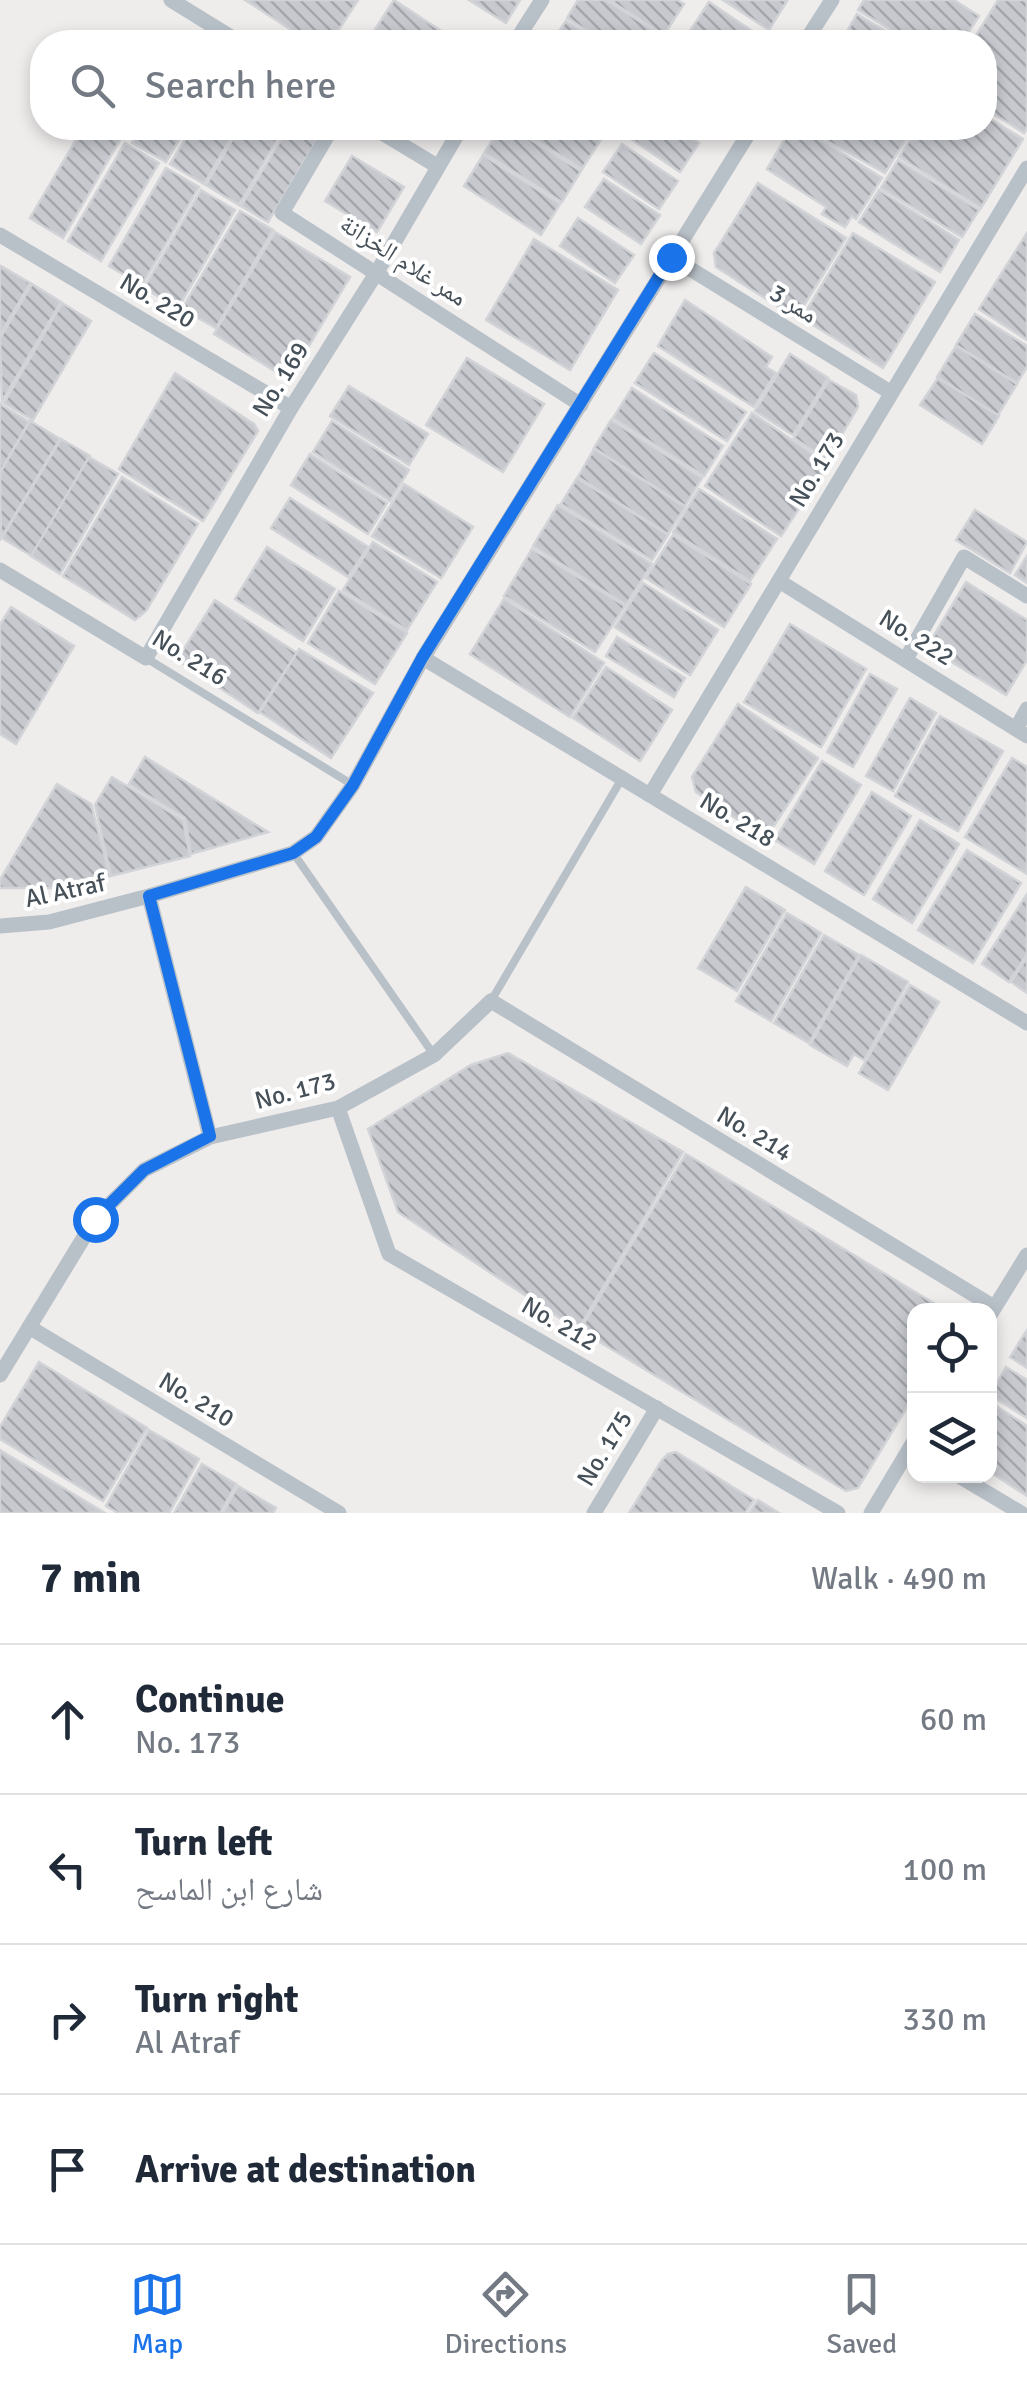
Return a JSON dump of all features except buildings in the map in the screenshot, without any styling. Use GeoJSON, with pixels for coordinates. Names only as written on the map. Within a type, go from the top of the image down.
{"type":"FeatureCollection","features":[{"type":"Feature","properties":{"kind":"street"},"geometry":{"type":"LineString","coordinates":[[171,0],[220,30]]}},
{"type":"Feature","properties":{"kind":"street"},"geometry":{"type":"LineString","coordinates":[[523,30],[542,0]]}},
{"type":"Feature","properties":{"kind":"street"},"geometry":{"type":"LineString","coordinates":[[813,30],[832,0]]}},
{"type":"Feature","properties":{"kind":"street","name":"ممر غلام الخزانة"},"geometry":{"type":"LineString","coordinates":[[325,140],[282,213],[581,405]]}},
{"type":"Feature","properties":{"kind":"street"},"geometry":{"type":"LineString","coordinates":[[394,140],[437,166]]}},
{"type":"Feature","properties":{"kind":"street","name":"No. 169"},"geometry":{"type":"LineString","coordinates":[[146,658],[290,408],[377,272],[454,140]]}},
{"type":"Feature","properties":{"kind":"street","name":"Al Atraf"},"geometry":{"type":"LineString","coordinates":[[1,928],[49,922],[149,896],[293,853],[316,837],[353,785],[422,658],[744,140]]}},
{"type":"Feature","properties":{"kind":"street","name":"No. 173"},"geometry":{"type":"LineString","coordinates":[[650,796],[890,392],[1021,191],[1027,168]]}},
{"type":"Feature","properties":{"kind":"street","name":"No. 220"},"geometry":{"type":"LineString","coordinates":[[0,235],[290,408]]}},
{"type":"Feature","properties":{"kind":"street","name":"ممر 3"},"geometry":{"type":"LineString","coordinates":[[671,257],[890,392]]}},
{"type":"Feature","properties":{"kind":"street"},"geometry":{"type":"LineString","coordinates":[[906,659],[964,557],[1027,596]]}},
{"type":"Feature","properties":{"kind":"street","name":"No. 216"},"geometry":{"type":"LineString","coordinates":[[0,570],[146,658]]}},
{"type":"Feature","properties":{"kind":"street","name":"No. 222"},"geometry":{"type":"LineString","coordinates":[[779,581],[1021,732]]}},
{"type":"Feature","properties":{"kind":"street","name":"No. 218"},"geometry":{"type":"LineString","coordinates":[[422,658],[1027,1023]]}},
{"type":"Feature","properties":{"kind":"street"},"geometry":{"type":"LineString","coordinates":[[1021,732],[1027,709]]}},
{"type":"Feature","properties":{"kind":"street"},"geometry":{"type":"LineString","coordinates":[[149,896],[210,1136]]}},
{"type":"Feature","properties":{"kind":"street","name":"No. 173"},"geometry":{"type":"LineString","coordinates":[[0,1376],[95,1219],[144,1170],[210,1136],[338,1108],[434,1056],[491,1001]]}},
{"type":"Feature","properties":{"kind":"street","name":"No. 214"},"geometry":{"type":"LineString","coordinates":[[491,1001],[979,1303]]}},
{"type":"Feature","properties":{"kind":"street","name":"No. 212"},"geometry":{"type":"LineString","coordinates":[[338,1108],[390,1254],[838,1513]]}},
{"type":"Feature","properties":{"kind":"street"},"geometry":{"type":"LineString","coordinates":[[997,1303],[1027,1255]]}},
{"type":"Feature","properties":{"kind":"street","name":"No. 210"},"geometry":{"type":"LineString","coordinates":[[30,1327],[340,1513]]}},
{"type":"Feature","properties":{"kind":"street","name":"No. 175"},"geometry":{"type":"LineString","coordinates":[[594,1513],[657,1408]]}},
{"type":"Feature","properties":{"kind":"street"},"geometry":{"type":"LineString","coordinates":[[870,1513],[907,1454]]}},
{"type":"Feature","properties":{"kind":"street"},"geometry":{"type":"LineString","coordinates":[[971,1483],[1021,1513]]}},
{"type":"Feature","properties":{"kind":"lane","name":"No. 216"},"geometry":{"type":"LineString","coordinates":[[146,658],[353,785]]}},
{"type":"Feature","properties":{"kind":"lane","name":"No. 173"},"geometry":{"type":"LineString","coordinates":[[491,1001],[621,780]]}},
{"type":"Feature","properties":{"kind":"lane"},"geometry":{"type":"LineString","coordinates":[[293,853],[434,1056]]}},
{"type":"Feature","properties":{"kind":"route"},"geometry":{"type":"LineString","coordinates":[[95,1219],[144,1170],[210,1136],[149,896],[293,853],[316,837],[353,785],[422,658],[671,257]]}}]}
